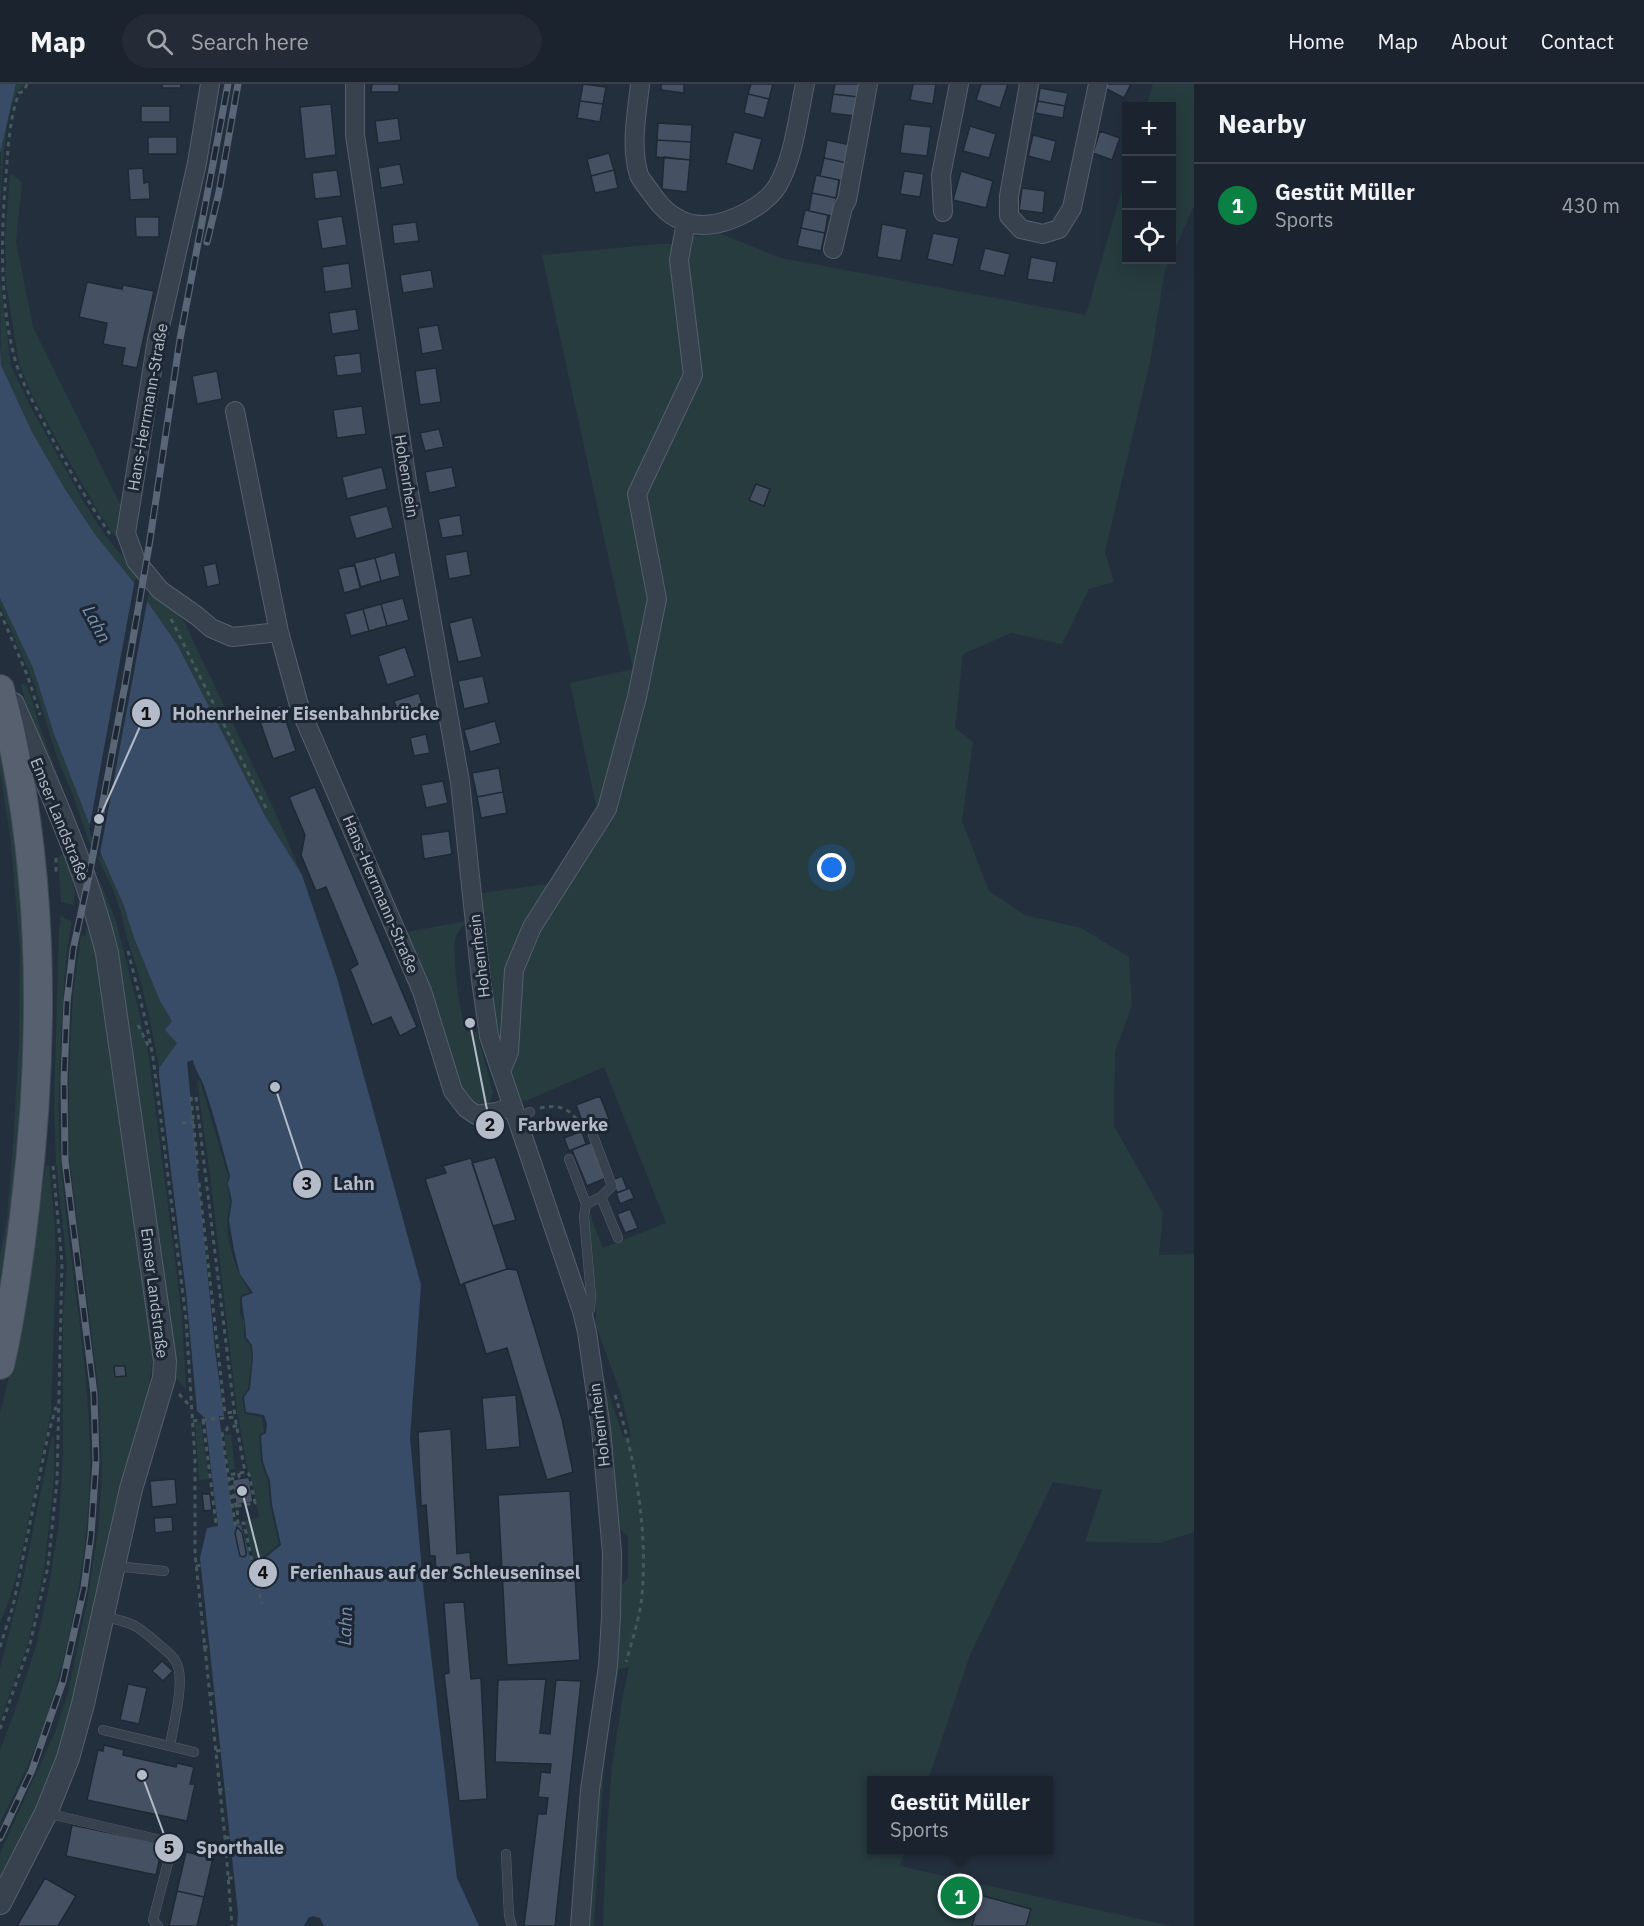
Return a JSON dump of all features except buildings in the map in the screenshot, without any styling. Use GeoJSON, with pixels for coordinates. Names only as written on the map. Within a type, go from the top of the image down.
{"type":"FeatureCollection","features":[{"type":"Feature","properties":{"kind":"main road"},"geometry":{"type":"LineString","coordinates":[[0,689],[20,779],[36,905],[39,972],[38,1054],[28,1181],[18,1266],[0,1365]]}},
{"type":"Feature","properties":{"kind":"street","name":"Hans-Herrmann-Straße"},"geometry":{"type":"LineString","coordinates":[[210,84],[197,163],[157,340],[126,532],[136,561],[160,590],[211,628],[232,637],[279,632]]}},
{"type":"Feature","properties":{"kind":"street","name":"Hohenrhein"},"geometry":{"type":"LineString","coordinates":[[355,84],[359,158],[407,481],[460,782],[489,1036],[501,1071],[520,1112],[582,1311],[601,1429],[612,1553],[611,1617],[608,1666],[590,1790],[580,1926]]}},
{"type":"Feature","properties":{"kind":"street"},"geometry":{"type":"LineString","coordinates":[[640,84],[635,145],[640,176],[658,204],[677,220],[702,227],[732,220],[759,206],[777,186],[791,152],[805,84]]}},
{"type":"Feature","properties":{"kind":"street"},"geometry":{"type":"LineString","coordinates":[[833,249],[846,200],[868,84]]}},
{"type":"Feature","properties":{"kind":"street"},"geometry":{"type":"LineString","coordinates":[[944,212],[941,175],[960,84]]}},
{"type":"Feature","properties":{"kind":"street"},"geometry":{"type":"LineString","coordinates":[[1029,84],[1009,196],[1009,216],[1021,230],[1043,234],[1059,229],[1072,208],[1098,84]]}},
{"type":"Feature","properties":{"kind":"street"},"geometry":{"type":"LineString","coordinates":[[501,1071],[509,1052],[514,970],[532,927],[607,809],[637,697],[657,599],[638,494],[693,375],[679,260],[686,222]]}},
{"type":"Feature","properties":{"kind":"street","name":"Hans-Herrmann-Straße"},"geometry":{"type":"LineString","coordinates":[[235,411],[279,632],[300,709],[422,991],[453,1090],[466,1108],[476,1115],[520,1112]]}},
{"type":"Feature","properties":{"kind":"street","name":"Emser Landstraße"},"geometry":{"type":"LineString","coordinates":[[0,679],[34,754],[97,912],[107,953],[165,1361],[164,1378],[130,1489],[104,1617],[68,1758],[46,1813],[0,1903]]}},
{"type":"Feature","properties":{"kind":"lane"},"geometry":{"type":"LineString","coordinates":[[586,1204],[601,1197],[612,1186],[592,1135]]}},
{"type":"Feature","properties":{"kind":"lane"},"geometry":{"type":"LineString","coordinates":[[569,1159],[586,1204],[584,1216],[591,1296],[590,1309],[582,1311]]}},
{"type":"Feature","properties":{"kind":"lane"},"geometry":{"type":"LineString","coordinates":[[601,1197],[618,1238]]}},
{"type":"Feature","properties":{"kind":"lane"},"geometry":{"type":"LineString","coordinates":[[114,1566],[164,1572]]}},
{"type":"Feature","properties":{"kind":"lane"},"geometry":{"type":"LineString","coordinates":[[104,1617],[140,1627],[172,1656],[178,1666],[179,1686],[170,1746]]}},
{"type":"Feature","properties":{"kind":"lane"},"geometry":{"type":"LineString","coordinates":[[103,1730],[194,1752]]}},
{"type":"Feature","properties":{"kind":"lane"},"geometry":{"type":"LineString","coordinates":[[46,1813],[165,1841],[171,1845],[153,1920],[158,1926]]}},
{"type":"Feature","properties":{"kind":"lane"},"geometry":{"type":"LineString","coordinates":[[506,1854],[509,1916],[512,1926]]}},
{"type":"Feature","properties":{"kind":"path"},"geometry":{"type":"LineString","coordinates":[[27,84],[14,107],[5,192],[2,267],[9,331],[16,363],[30,395],[76,483],[113,539]]}},
{"type":"Feature","properties":{"kind":"path"},"geometry":{"type":"LineString","coordinates":[[160,590],[161,598],[267,810]]}},
{"type":"Feature","properties":{"kind":"path"},"geometry":{"type":"LineString","coordinates":[[198,1171],[194,1097],[202,1139],[234,1412],[245,1472],[249,1474],[255,1503],[237,1506]]}},
{"type":"Feature","properties":{"kind":"path"},"geometry":{"type":"LineString","coordinates":[[520,1112],[544,1107],[556,1107],[569,1111],[576,1117],[583,1130],[592,1135]]}},
{"type":"Feature","properties":{"kind":"path"},"geometry":{"type":"LineString","coordinates":[[182,1123],[194,1122]]}},
{"type":"Feature","properties":{"kind":"path"},"geometry":{"type":"LineString","coordinates":[[195,1140],[202,1139]]}},
{"type":"Feature","properties":{"kind":"path"},"geometry":{"type":"LineString","coordinates":[[199,1183],[225,1413],[234,1412]]}},
{"type":"Feature","properties":{"kind":"path"},"geometry":{"type":"LineString","coordinates":[[206,1249],[215,1248]]}},
{"type":"Feature","properties":{"kind":"path"},"geometry":{"type":"LineString","coordinates":[[213,1312],[222,1312]]}},
{"type":"Feature","properties":{"kind":"path"},"geometry":{"type":"LineString","coordinates":[[221,1379],[230,1378]]}},
{"type":"Feature","properties":{"kind":"path"},"geometry":{"type":"LineString","coordinates":[[0,1647],[13,1606],[48,1435],[58,1402],[57,1481],[48,1566],[30,1644],[0,1730]]}},
{"type":"Feature","properties":{"kind":"path"},"geometry":{"type":"LineString","coordinates":[[193,1421],[235,1418]]}},
{"type":"Feature","properties":{"kind":"path"},"geometry":{"type":"LineString","coordinates":[[203,1420],[216,1524]]}},
{"type":"Feature","properties":{"kind":"path"},"geometry":{"type":"LineString","coordinates":[[237,1426],[228,1427],[222,1432],[228,1475],[235,1524],[243,1523],[262,1604]]}},
{"type":"Feature","properties":{"kind":"path"},"geometry":{"type":"LineString","coordinates":[[228,1475],[245,1472]]}},
{"type":"Feature","properties":{"kind":"path"},"geometry":{"type":"LineString","coordinates":[[238,1473],[239,1477],[231,1479],[238,1524]]}},
{"type":"Feature","properties":{"kind":"path"},"geometry":{"type":"LineString","coordinates":[[196,1566],[205,1565]]}},
{"type":"Feature","properties":{"kind":"path"},"geometry":{"type":"LineString","coordinates":[[253,1569],[269,1566]]}},
{"type":"Feature","properties":{"kind":"path"},"geometry":{"type":"LineString","coordinates":[[257,1585],[274,1581]]}},
{"type":"Feature","properties":{"kind":"path"},"geometry":{"type":"LineString","coordinates":[[204,1647],[213,1646]]}},
{"type":"Feature","properties":{"kind":"path"},"geometry":{"type":"LineString","coordinates":[[209,1694],[219,1693]]}},
{"type":"Feature","properties":{"kind":"path"},"geometry":{"type":"LineString","coordinates":[[216,1751],[225,1750]]}},
{"type":"Feature","properties":{"kind":"path"},"geometry":{"type":"LineString","coordinates":[[218,1790],[229,1789]]}},
{"type":"Feature","properties":{"kind":"path"},"geometry":{"type":"LineString","coordinates":[[225,1838],[234,1837]]}},
{"type":"Feature","properties":{"kind":"path"},"geometry":{"type":"LineString","coordinates":[[228,1878],[237,1878]]}},
{"type":"Feature","properties":{"kind":"green space"},"geometry":{"type":"Polygon","coordinates":[[[16,84],[24,84],[16,95],[8,120],[0,208],[1,145],[16,84]]]}},
{"type":"Feature","properties":{"kind":"green space"},"geometry":{"type":"Polygon","coordinates":[[[1153,84],[1194,84],[1194,206],[1176,247],[1176,102],[1147,102],[1153,84]]]}},
{"type":"Feature","properties":{"kind":"green space"},"geometry":{"type":"Polygon","coordinates":[[[10,174],[19,179],[22,184],[16,242],[33,327],[125,514],[123,548],[101,516],[63,451],[32,395],[19,364],[6,283],[5,237],[10,174]]]}},
{"type":"Feature","properties":{"kind":"green space"},"geometry":{"type":"Polygon","coordinates":[[[1122,189],[1122,264],[1168,264],[1165,270],[1150,362],[1105,552],[1114,582],[1089,589],[1062,644],[1011,633],[963,654],[955,728],[973,742],[962,821],[989,891],[1025,915],[1081,928],[1129,957],[1132,1005],[1115,1052],[1114,1126],[1163,1213],[1159,1255],[1194,1254],[1194,1532],[1160,1543],[1085,1542],[1102,1490],[1053,1482],[970,1655],[929,1776],[867,1776],[867,1854],[904,1854],[900,1866],[1171,1926],[603,1926],[612,1766],[629,1667],[619,1669],[605,1748],[594,1926],[587,1926],[591,1847],[619,1588],[628,1578],[628,1536],[619,1529],[602,1373],[623,1437],[631,1437],[622,1397],[596,1326],[588,1221],[592,1215],[603,1248],[666,1223],[604,1067],[526,1101],[519,1099],[494,1027],[482,893],[547,884],[580,860],[600,824],[570,683],[633,669],[542,255],[683,243],[685,234],[698,236],[719,233],[781,258],[1086,315],[1122,189]]]}},
{"type":"Feature","properties":{"kind":"green space"},"geometry":{"type":"Polygon","coordinates":[[[0,277],[11,366],[30,406],[85,504],[105,535],[137,574],[135,584],[94,533],[65,489],[32,432],[1,365],[0,277]]]}},
{"type":"Feature","properties":{"kind":"green space"},"geometry":{"type":"Polygon","coordinates":[[[150,589],[177,610],[184,622],[272,805],[302,875],[264,814],[177,644],[147,601],[150,589]]]}},
{"type":"Feature","properties":{"kind":"green space"},"geometry":{"type":"Polygon","coordinates":[[[0,598],[33,668],[54,734],[124,906],[134,938],[160,1001],[172,1021],[178,1043],[159,1068],[139,975],[113,889],[88,839],[58,760],[33,681],[0,606],[0,598]]]}},
{"type":"Feature","properties":{"kind":"green space"},"geometry":{"type":"Polygon","coordinates":[[[21,684],[25,684],[28,688],[64,793],[65,806],[31,724],[21,684]]]}},
{"type":"Feature","properties":{"kind":"green space"},"geometry":{"type":"Polygon","coordinates":[[[0,734],[14,819],[22,935],[23,993],[15,1166],[0,1281],[0,1256],[7,1218],[13,1146],[19,1040],[20,948],[10,835],[0,772],[0,734]]]}},
{"type":"Feature","properties":{"kind":"green space"},"geometry":{"type":"Polygon","coordinates":[[[66,853],[75,893],[73,905],[61,902],[58,858],[66,853]]]}},
{"type":"Feature","properties":{"kind":"green space"},"geometry":{"type":"Polygon","coordinates":[[[100,881],[116,921],[149,1058],[182,1316],[186,1389],[172,1374],[98,889],[100,881]]]}},
{"type":"Feature","properties":{"kind":"green space"},"geometry":{"type":"Polygon","coordinates":[[[61,915],[72,921],[66,958],[61,1040],[60,1147],[88,1410],[90,1478],[88,1513],[73,1617],[57,1685],[37,1744],[0,1823],[0,1750],[36,1646],[50,1581],[59,1523],[63,1452],[63,1314],[67,1266],[56,1163],[54,1105],[61,915]]]}},
{"type":"Feature","properties":{"kind":"green space"},"geometry":{"type":"Polygon","coordinates":[[[467,921],[457,935],[455,944],[459,998],[466,1031],[477,1032],[493,1092],[489,1105],[478,1108],[464,1094],[406,932],[467,921]]]}},
{"type":"Feature","properties":{"kind":"green space"},"geometry":{"type":"Polygon","coordinates":[[[88,924],[94,937],[153,1355],[146,1406],[85,1661],[47,1794],[0,1885],[0,1853],[55,1732],[68,1693],[88,1597],[99,1523],[102,1470],[98,1385],[69,1156],[69,1071],[73,994],[81,935],[85,936],[88,924]]]}},
{"type":"Feature","properties":{"kind":"green space"},"geometry":{"type":"Polygon","coordinates":[[[200,1080],[228,1176],[230,1203],[227,1222],[231,1250],[250,1292],[240,1296],[244,1338],[250,1345],[252,1357],[248,1389],[242,1397],[245,1414],[262,1417],[264,1432],[259,1435],[261,1462],[268,1481],[270,1505],[279,1544],[263,1557],[253,1559],[244,1521],[259,1517],[237,1411],[197,1081],[200,1080]]]}},
{"type":"Feature","properties":{"kind":"green space"},"geometry":{"type":"Polygon","coordinates":[[[46,1165],[49,1165],[56,1263],[51,1412],[19,1566],[0,1623],[0,1413],[21,1328],[46,1165]]]}},
{"type":"Feature","properties":{"kind":"green space"},"geometry":{"type":"Polygon","coordinates":[[[195,1423],[201,1423],[209,1479],[199,1480],[195,1423]]]}},
{"type":"Feature","properties":{"kind":"green space"},"geometry":{"type":"Polygon","coordinates":[[[231,1434],[235,1469],[229,1470],[224,1435],[231,1434]]]}},
{"type":"Feature","properties":{"kind":"green space"},"geometry":{"type":"Polygon","coordinates":[[[52,1436],[54,1438],[54,1481],[44,1570],[28,1643],[0,1722],[0,1668],[23,1579],[52,1436]]]}},
{"type":"Feature","properties":{"kind":"water"},"geometry":{"type":"Polygon","coordinates":[[[0,84],[16,84],[0,153],[0,84]]]}},
{"type":"Feature","properties":{"kind":"water"},"geometry":{"type":"Polygon","coordinates":[[[0,346],[1,365],[32,432],[94,533],[135,584],[177,644],[264,814],[302,875],[337,978],[421,1285],[410,1438],[424,1595],[457,1878],[479,1926],[324,1926],[320,1918],[313,1916],[308,1918],[304,1926],[237,1926],[238,1914],[200,1558],[207,1528],[218,1526],[205,1418],[197,1411],[186,1292],[159,1075],[159,1068],[177,1043],[165,1030],[172,1021],[160,1001],[134,938],[124,906],[54,734],[33,668],[0,598],[0,346]],[[193,1060],[187,1062],[215,1350],[224,1416],[219,1416],[234,1525],[241,1525],[251,1561],[264,1559],[281,1545],[272,1504],[270,1481],[263,1462],[261,1436],[266,1433],[267,1424],[264,1415],[246,1412],[244,1397],[250,1389],[253,1357],[252,1345],[246,1337],[242,1297],[253,1293],[240,1274],[229,1220],[232,1201],[228,1184],[230,1176],[209,1100],[193,1060]]]}},
{"type":"Feature","properties":{"kind":"pier"},"geometry":{"type":"Polygon","coordinates":[[[135,579],[148,597],[99,859],[89,830],[135,579]]]}},
{"type":"Feature","properties":{"kind":"railway"},"geometry":{"type":"LineString","coordinates":[[0,1838],[32,1770],[63,1681],[84,1588],[91,1535],[96,1461],[94,1394],[65,1160],[64,1079],[67,1002],[73,950],[125,685],[149,546],[180,339],[228,84]]}},
{"type":"Feature","properties":{"kind":"railway"},"geometry":{"type":"LineString","coordinates":[[207,242],[219,192],[238,84]]}},
{"type":"Feature","properties":{"kind":"place","name":"Hohenrheiner Eisenbahnbrücke"},"geometry":{"type":"Point","coordinates":[99,819]}},
{"type":"Feature","properties":{"kind":"place","name":"Farbwerke"},"geometry":{"type":"Point","coordinates":[470,1023]}},
{"type":"Feature","properties":{"kind":"place","name":"Lahn"},"geometry":{"type":"Point","coordinates":[275,1087]}},
{"type":"Feature","properties":{"kind":"place","name":"Ferienhaus auf der Schleuseninsel"},"geometry":{"type":"Point","coordinates":[242,1491]}},
{"type":"Feature","properties":{"kind":"place","name":"Sporthalle"},"geometry":{"type":"Point","coordinates":[142,1775]}},
{"type":"Feature","properties":{"kind":"place","name":"Gestüt Müller"},"geometry":{"type":"Point","coordinates":[960,1896]}}]}
